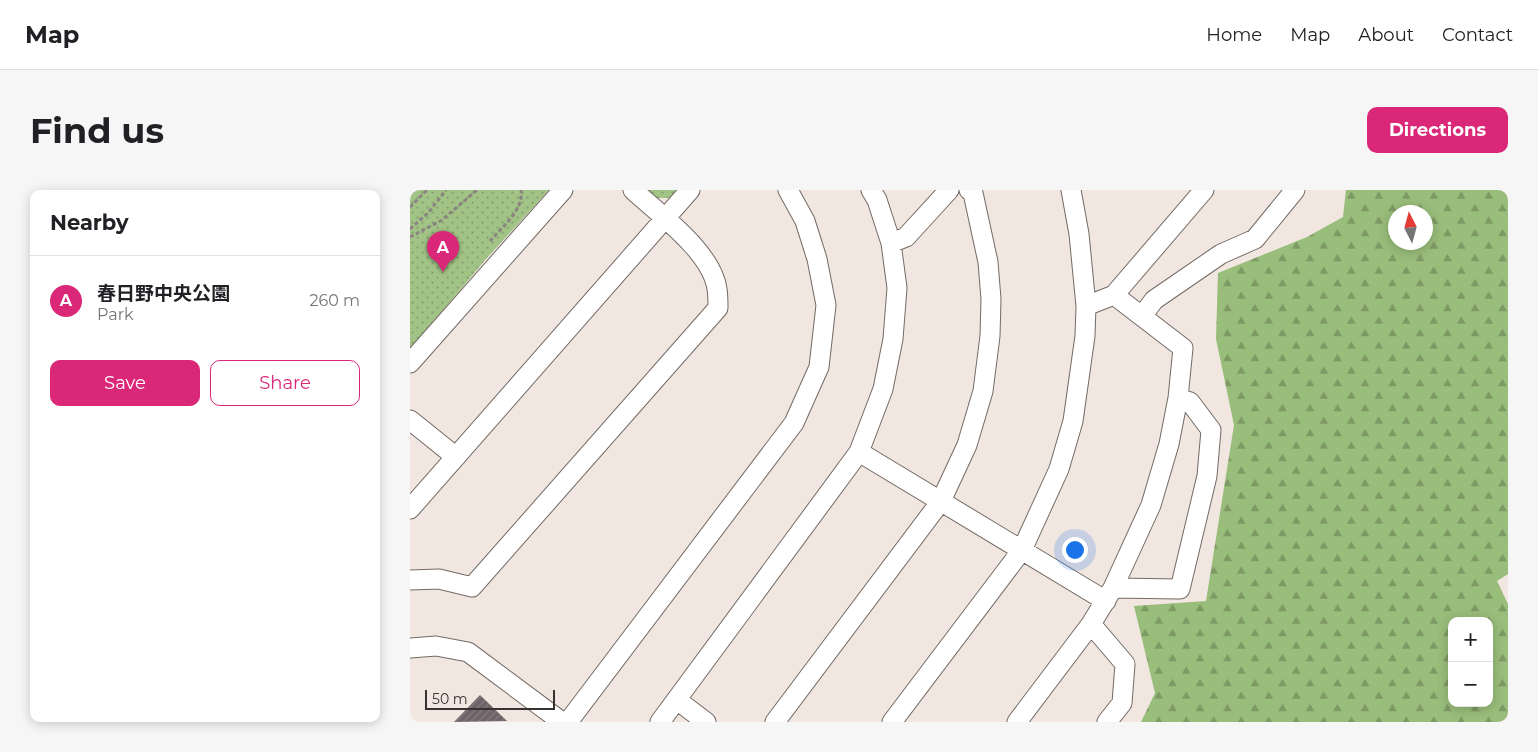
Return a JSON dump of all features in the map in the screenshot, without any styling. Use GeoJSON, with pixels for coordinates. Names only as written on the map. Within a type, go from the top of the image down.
{"type":"FeatureCollection","features":[{"type":"Feature","properties":{"kind":"street"},"geometry":{"type":"LineString","coordinates":[[410,363],[564,190]]}},
{"type":"Feature","properties":{"kind":"street"},"geometry":{"type":"LineString","coordinates":[[410,580],[439,579],[472,587],[718,308],[717,287],[706,262],[692,244],[632,190]]}},
{"type":"Feature","properties":{"kind":"street"},"geometry":{"type":"LineString","coordinates":[[410,509],[690,190]]}},
{"type":"Feature","properties":{"kind":"street"},"geometry":{"type":"LineString","coordinates":[[568,722],[794,423],[819,367],[826,305],[818,259],[805,221],[788,190]]}},
{"type":"Feature","properties":{"kind":"street"},"geometry":{"type":"LineString","coordinates":[[660,722],[859,452],[883,390],[893,339],[897,288],[891,243],[877,200],[871,190]]}},
{"type":"Feature","properties":{"kind":"street"},"geometry":{"type":"LineString","coordinates":[[891,243],[906,237],[949,190]]}},
{"type":"Feature","properties":{"kind":"street"},"geometry":{"type":"LineString","coordinates":[[775,722],[941,501],[969,436],[983,391],[990,336],[991,299],[988,262],[973,193],[969,190]]}},
{"type":"Feature","properties":{"kind":"street"},"geometry":{"type":"LineString","coordinates":[[895,721],[1022,550],[1059,469],[1073,421],[1085,336],[1086,306],[1079,234],[1071,190]]}},
{"type":"Feature","properties":{"kind":"street"},"geometry":{"type":"LineString","coordinates":[[1086,306],[1114,295],[1204,190]]}},
{"type":"Feature","properties":{"kind":"street"},"geometry":{"type":"LineString","coordinates":[[1142,316],[1154,300],[1221,254],[1255,239],[1296,190]]}},
{"type":"Feature","properties":{"kind":"street"},"geometry":{"type":"LineString","coordinates":[[1017,722],[1091,624],[1109,594],[1151,505],[1169,444],[1178,398],[1183,348],[1114,295]]}},
{"type":"Feature","properties":{"kind":"street"},"geometry":{"type":"LineString","coordinates":[[859,452],[1022,550],[1109,594],[1180,589],[1207,476],[1211,430],[1190,402],[1178,398]]}},
{"type":"Feature","properties":{"kind":"street"},"geometry":{"type":"LineString","coordinates":[[410,420],[456,456]]}},
{"type":"Feature","properties":{"kind":"street"},"geometry":{"type":"LineString","coordinates":[[1091,624],[1125,664],[1122,703],[1108,722]]}},
{"type":"Feature","properties":{"kind":"street"},"geometry":{"type":"LineString","coordinates":[[410,648],[436,646],[468,652],[562,722]]}},
{"type":"Feature","properties":{"kind":"street"},"geometry":{"type":"LineString","coordinates":[[677,700],[706,722]]}},
{"type":"Feature","properties":{"kind":"path"},"geometry":{"type":"LineString","coordinates":[[410,206],[427,190]]}},
{"type":"Feature","properties":{"kind":"path"},"geometry":{"type":"LineString","coordinates":[[410,229],[428,213],[446,190]]}},
{"type":"Feature","properties":{"kind":"path"},"geometry":{"type":"LineString","coordinates":[[410,238],[442,220],[477,190]]}},
{"type":"Feature","properties":{"kind":"path"},"geometry":{"type":"LineString","coordinates":[[490,241],[516,211],[522,197],[521,190]]}},
{"type":"Feature","properties":{"kind":"green space"},"geometry":{"type":"Polygon","coordinates":[[[410,190],[549,190],[486,259],[410,350],[410,190]]]}},
{"type":"Feature","properties":{"kind":"green space"},"geometry":{"type":"Polygon","coordinates":[[[647,190],[678,190],[671,198],[655,198],[647,190]]]}},
{"type":"Feature","properties":{"kind":"green space"},"geometry":{"type":"Polygon","coordinates":[[[1346,190],[1508,190],[1508,574],[1497,581],[1508,604],[1508,722],[1141,722],[1155,693],[1134,606],[1206,601],[1234,425],[1216,339],[1218,273],[1307,237],[1343,217],[1346,190]]]}},
{"type":"Feature","properties":{"kind":"building"},"geometry":{"type":"Polygon","coordinates":[[[480,695],[507,721],[454,722],[480,695]]]}},
{"type":"Feature","properties":{"kind":"place","name":"春日野中央公園"},"geometry":{"type":"Point","coordinates":[443,272]}}]}
